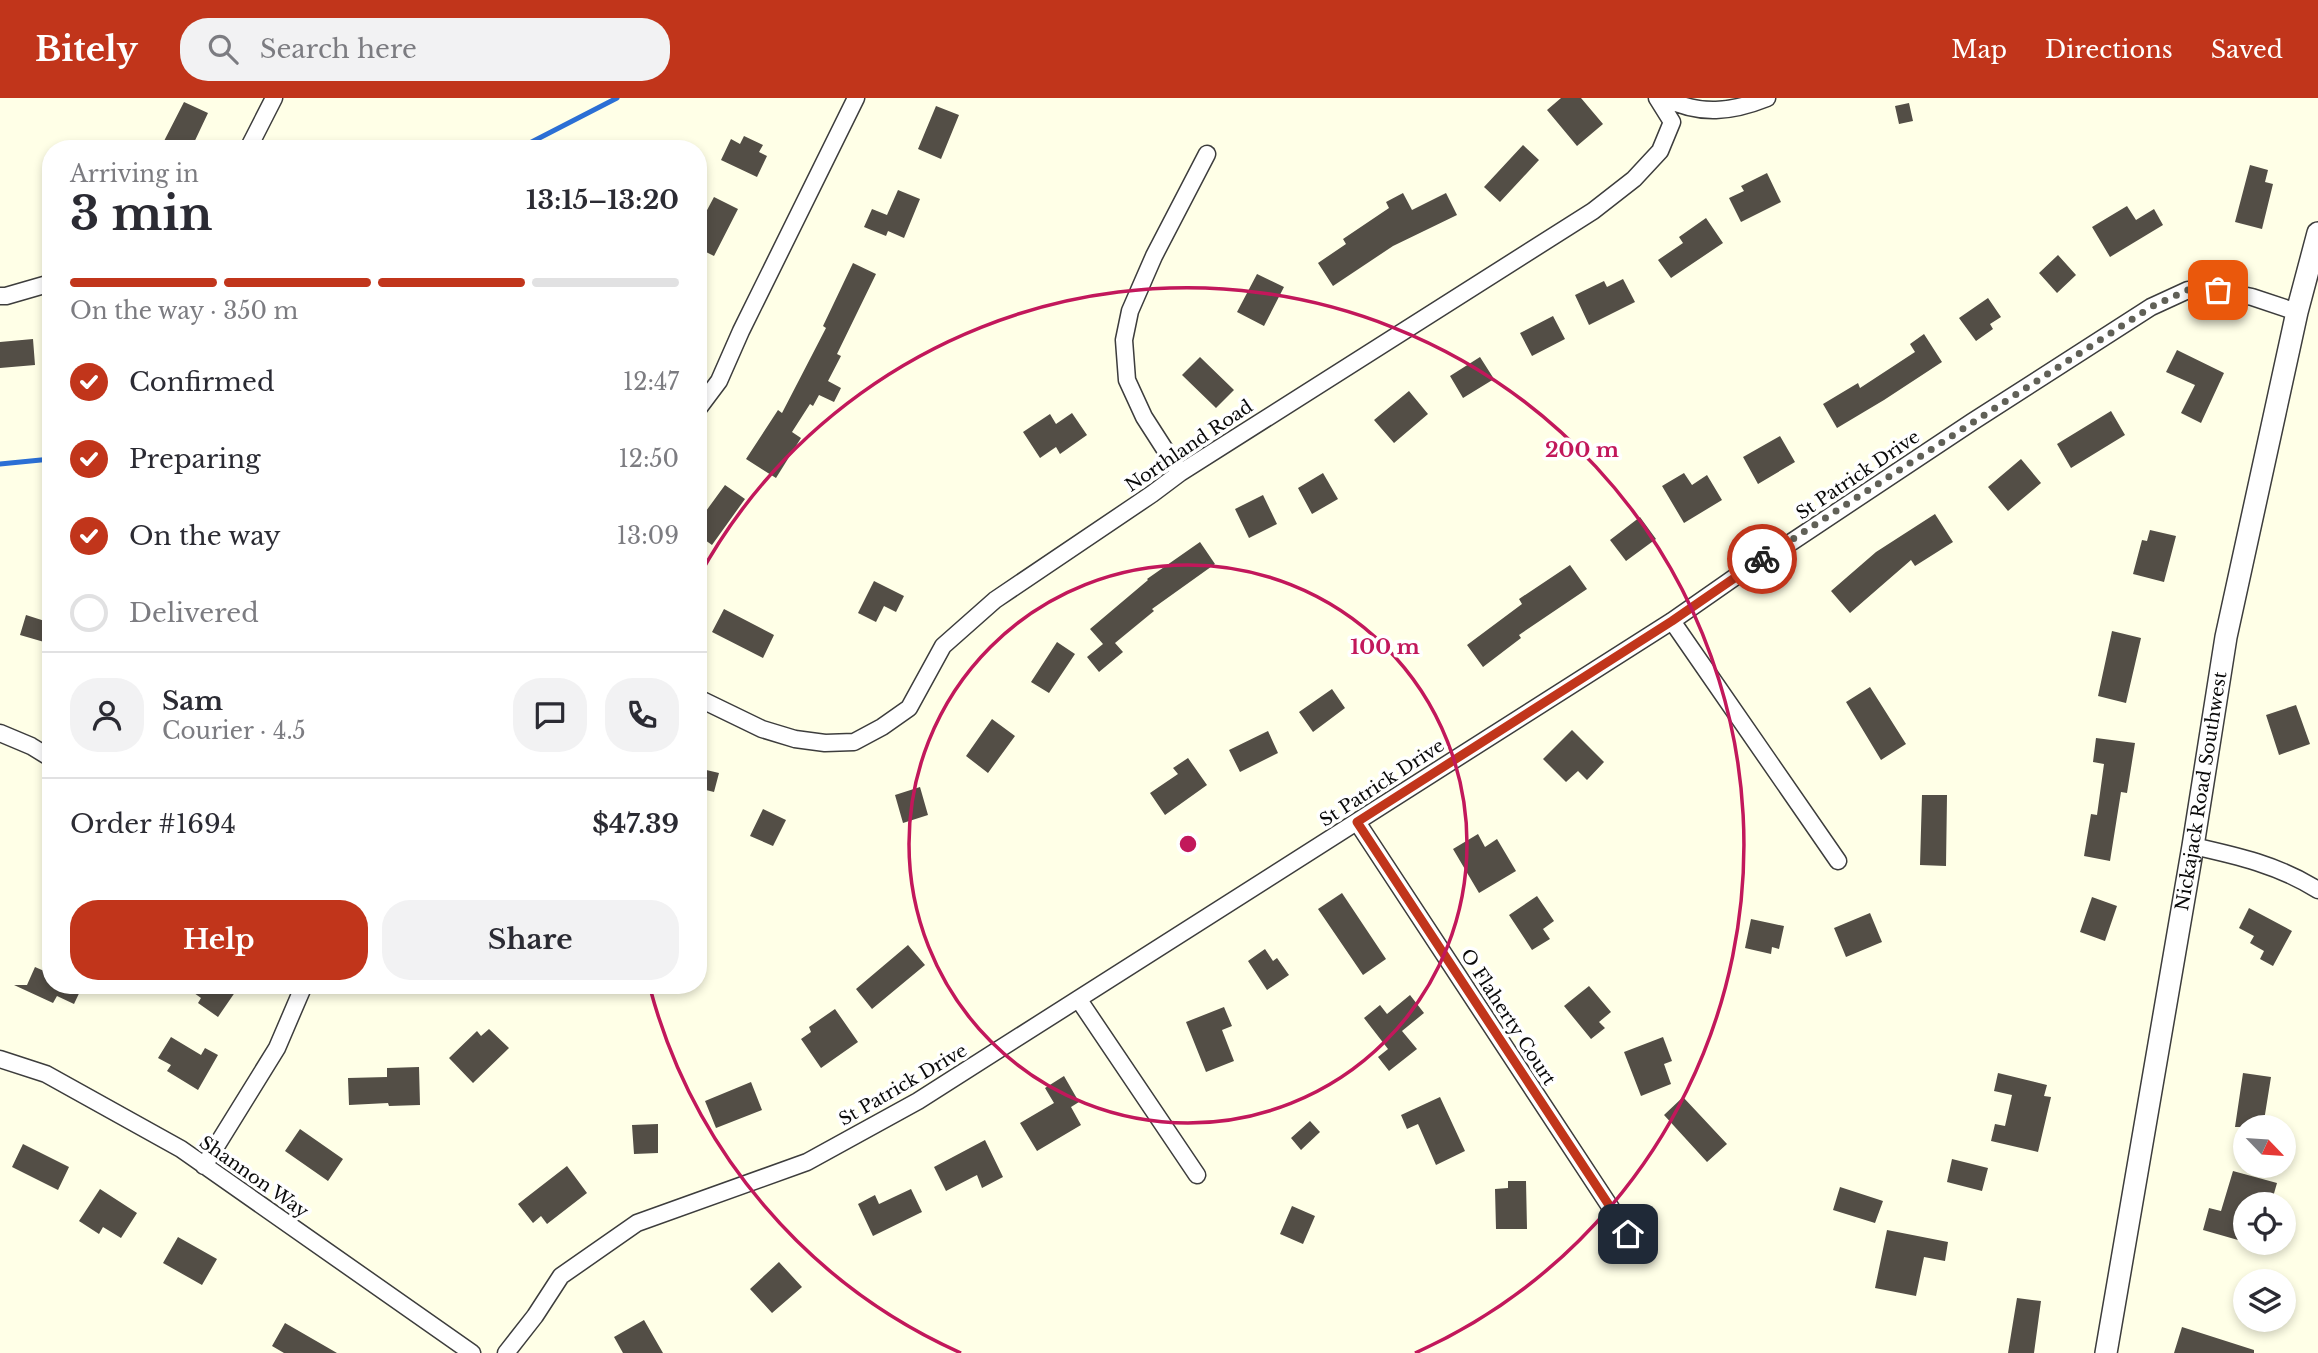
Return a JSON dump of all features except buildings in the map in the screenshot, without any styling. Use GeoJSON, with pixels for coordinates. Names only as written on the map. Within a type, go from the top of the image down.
{"type":"FeatureCollection","features":[{"type":"Feature","properties":{"kind":"street"},"geometry":{"type":"LineString","coordinates":[[253,140],[274,98]]}},
{"type":"Feature","properties":{"kind":"street"},"geometry":{"type":"LineString","coordinates":[[707,397],[719,381],[856,98]]}},
{"type":"Feature","properties":{"kind":"street","name":"Northland Road"},"geometry":{"type":"LineString","coordinates":[[707,702],[762,729],[795,739],[854,743],[882,727],[909,708],[943,646],[995,600],[1180,473],[1593,211],[1634,179],[1660,151],[1672,122],[1657,98]]}},
{"type":"Feature","properties":{"kind":"street"},"geometry":{"type":"LineString","coordinates":[[1665,98],[1678,104],[1715,111],[1743,108],[1767,98]]}},
{"type":"Feature","properties":{"kind":"street"},"geometry":{"type":"LineString","coordinates":[[1180,473],[1144,417],[1127,380],[1124,340],[1129,311],[1207,154]]}},
{"type":"Feature","properties":{"kind":"street","name":"Nickajack Road Southwest"},"geometry":{"type":"LineString","coordinates":[[2105,1353],[2193,846],[2226,637],[2297,312],[2318,233]]}},
{"type":"Feature","properties":{"kind":"street"},"geometry":{"type":"LineString","coordinates":[[0,296],[42,286]]}},
{"type":"Feature","properties":{"kind":"street","name":"St Patrick Drive"},"geometry":{"type":"LineString","coordinates":[[506,1353],[561,1276],[636,1223],[807,1162],[918,1101],[1672,621],[1748,568],[2151,307],[2188,290],[2218,290],[2252,297],[2297,312]]}},
{"type":"Feature","properties":{"kind":"street"},"geometry":{"type":"LineString","coordinates":[[1672,621],[1838,862]]}},
{"type":"Feature","properties":{"kind":"street"},"geometry":{"type":"LineString","coordinates":[[0,733],[42,753]]}},
{"type":"Feature","properties":{"kind":"street","name":"O Flaherty Court"},"geometry":{"type":"LineString","coordinates":[[1357,822],[1628,1234]]}},
{"type":"Feature","properties":{"kind":"street"},"geometry":{"type":"LineString","coordinates":[[2193,846],[2251,858],[2300,878],[2318,890]]}},
{"type":"Feature","properties":{"kind":"street"},"geometry":{"type":"LineString","coordinates":[[204,1166],[277,1048],[300,994]]}},
{"type":"Feature","properties":{"kind":"street"},"geometry":{"type":"LineString","coordinates":[[1079,1000],[1197,1175]]}},
{"type":"Feature","properties":{"kind":"street","name":"Shannon Way"},"geometry":{"type":"LineString","coordinates":[[0,1059],[46,1074],[181,1149],[472,1353]]}},
{"type":"Feature","properties":{"kind":"waterway"},"geometry":{"type":"LineString","coordinates":[[535,140],[617,98]]}},
{"type":"Feature","properties":{"kind":"waterway"},"geometry":{"type":"LineString","coordinates":[[0,464],[42,460]]}},
{"type":"Feature","properties":{"kind":"way so far"},"geometry":{"type":"LineString","coordinates":[[1762,559],[2151,307],[2188,290],[2218,290]]}},
{"type":"Feature","properties":{"kind":"route"},"geometry":{"type":"LineString","coordinates":[[1628,1234],[1357,822],[1672,621],[1762,559]]}}]}
